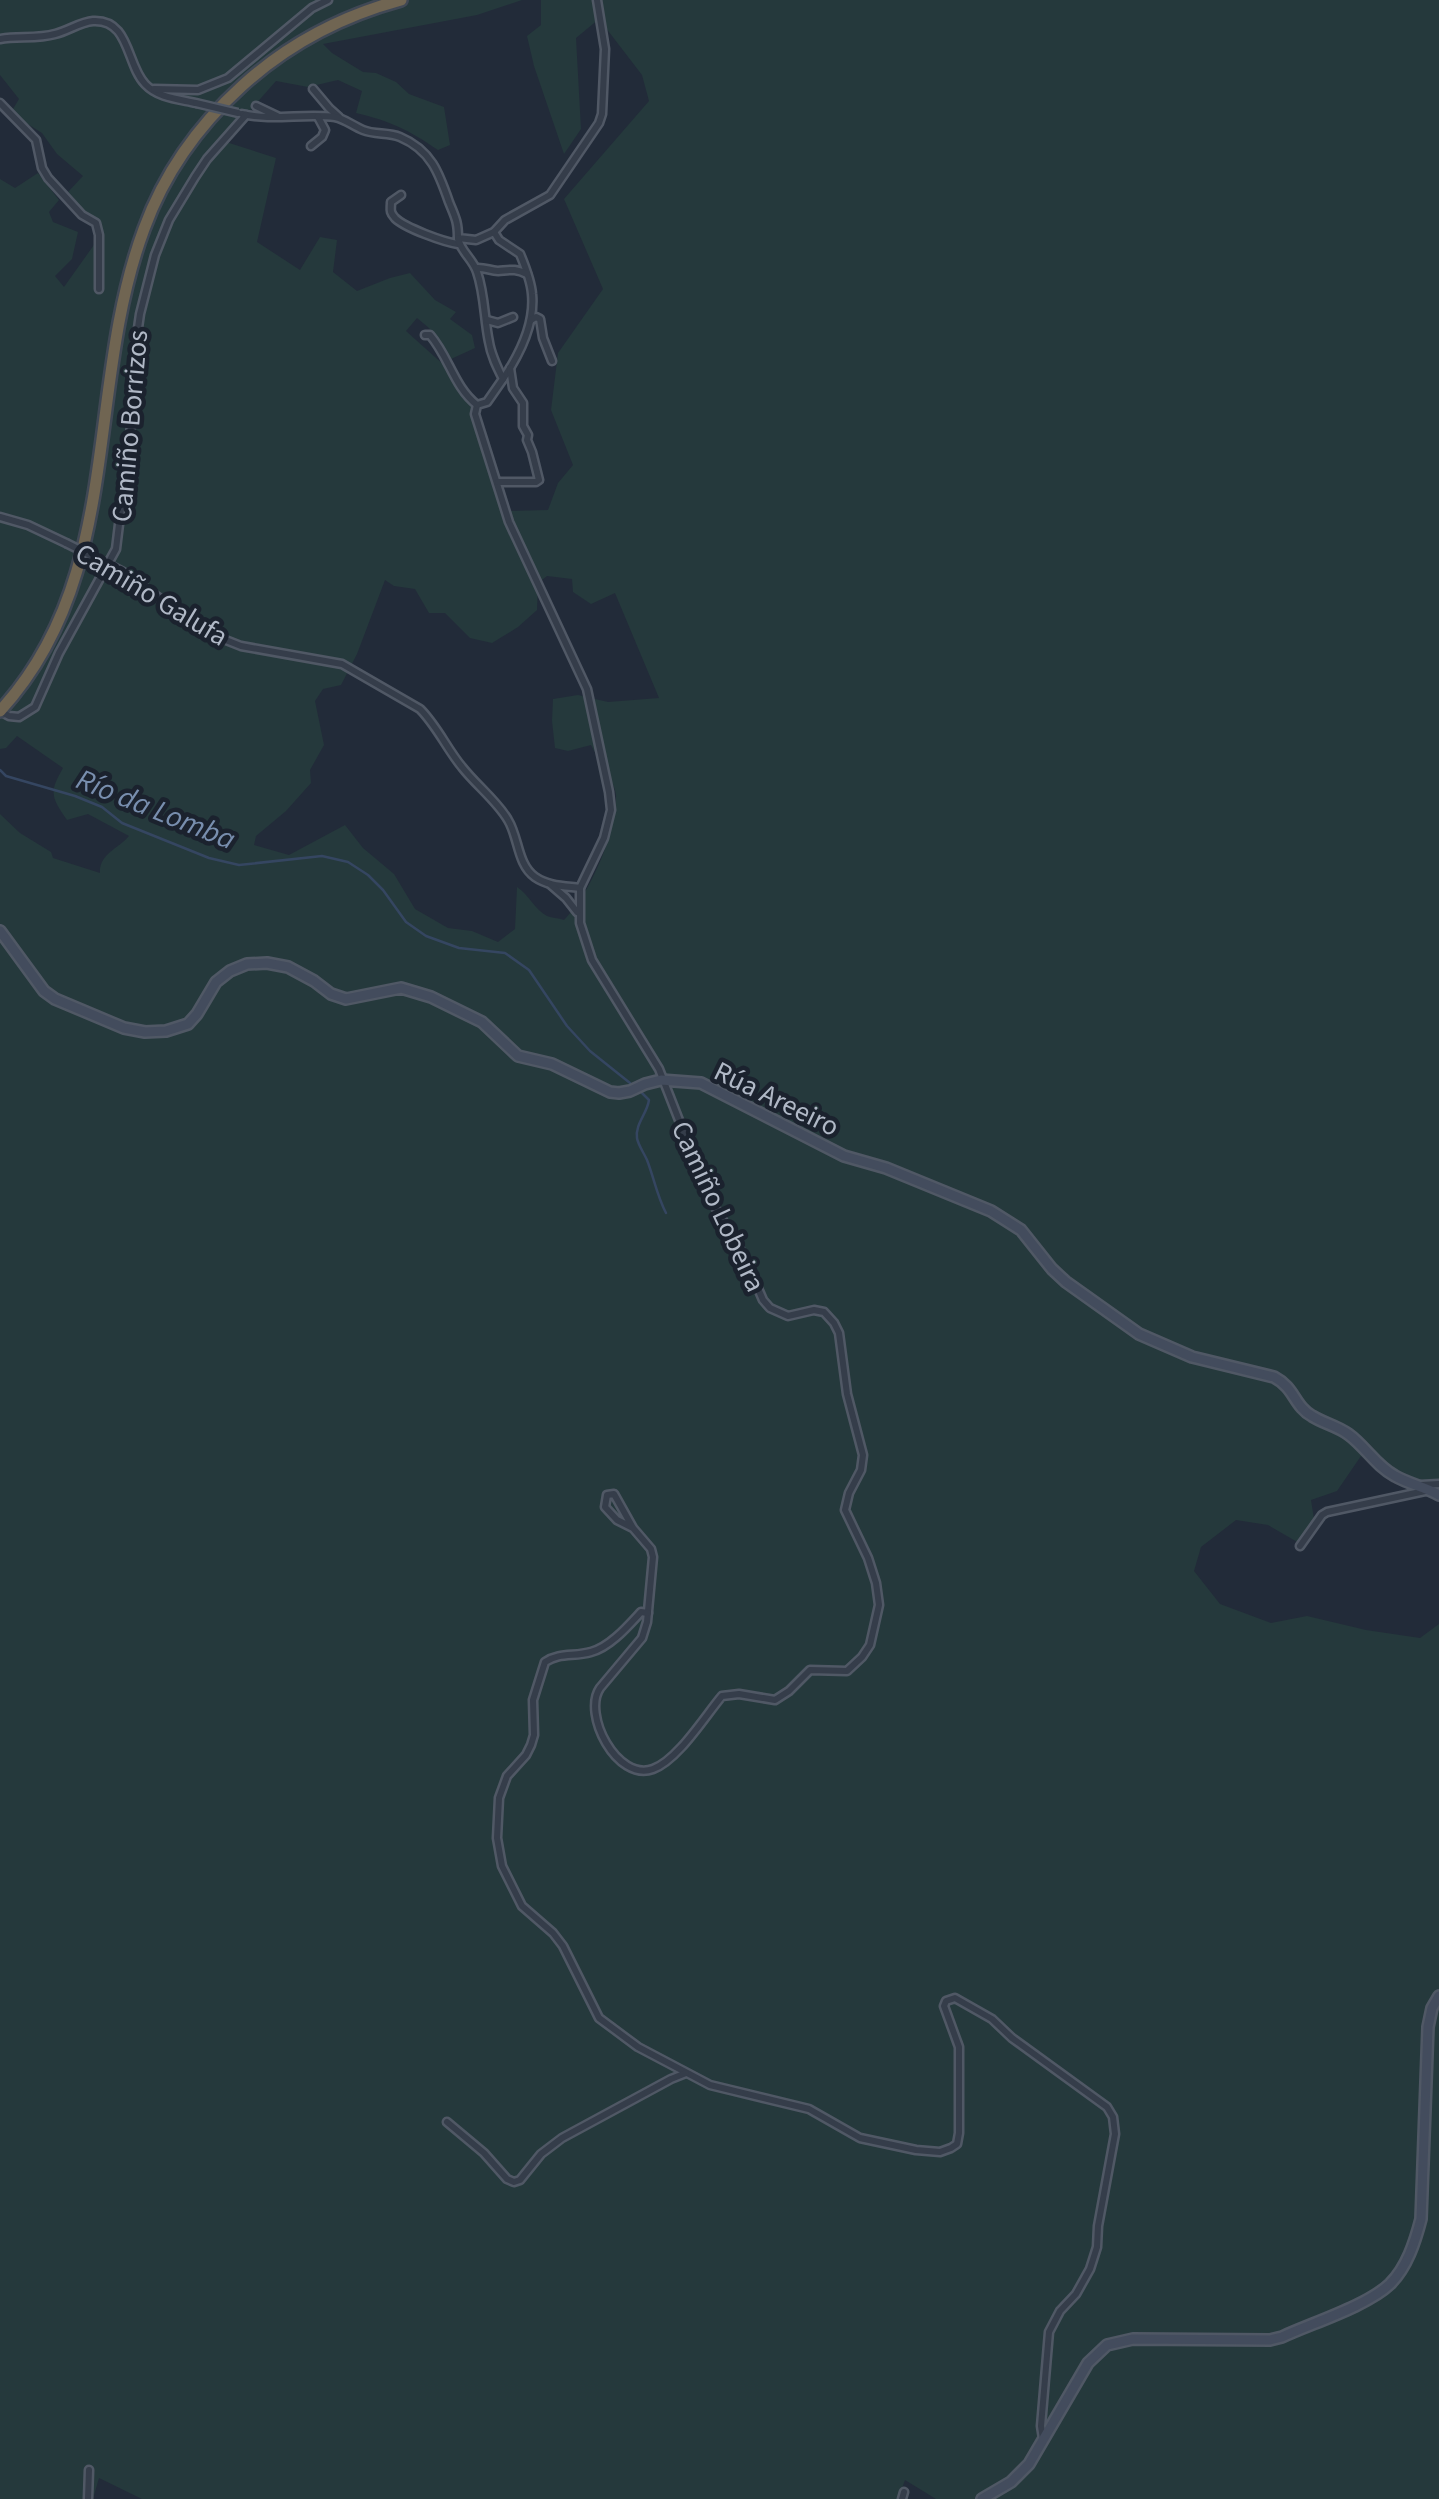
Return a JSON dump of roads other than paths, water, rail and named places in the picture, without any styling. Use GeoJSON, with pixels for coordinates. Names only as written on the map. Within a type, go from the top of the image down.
{"type":"FeatureCollection","features":[{"type":"Feature","properties":{"kind":"highway"},"geometry":{"type":"LineString","coordinates":[[0,711],[29,677],[54,634],[71,592],[88,533],[131,269],[144,227],[164,184],[187,146],[224,102],[259,71],[340,21],[401,0]]}},
{"type":"Feature","properties":{"kind":"street"},"geometry":{"type":"LineString","coordinates":[[149,88],[198,90],[228,78],[312,8],[328,0]]}},
{"type":"Feature","properties":{"kind":"street"},"geometry":{"type":"LineString","coordinates":[[401,195],[391,202],[395,218],[423,232],[458,241],[476,240],[494,232],[505,220],[550,194],[602,114],[606,49],[597,0]]}},
{"type":"Feature","properties":{"kind":"street"},"geometry":{"type":"LineString","coordinates":[[0,39],[56,34],[94,21],[109,24],[130,50],[141,80],[164,96],[242,114],[340,118]]}},
{"type":"Feature","properties":{"kind":"street"},"geometry":{"type":"LineString","coordinates":[[313,89],[340,118],[364,131],[394,135],[414,143],[438,169],[458,218],[458,241],[476,268],[488,341],[503,379]]}},
{"type":"Feature","properties":{"kind":"street"},"geometry":{"type":"LineString","coordinates":[[0,103],[32,134],[48,178],[82,215],[96,223],[100,289]]}},
{"type":"Feature","properties":{"kind":"street"},"geometry":{"type":"LineString","coordinates":[[256,106],[279,118]]}},
{"type":"Feature","properties":{"kind":"street","name":"Camiño Borrizos"},"geometry":{"type":"LineString","coordinates":[[0,711],[20,717],[35,708],[59,654],[116,549],[131,426],[134,356],[155,255],[168,220],[194,177],[242,114]]}},
{"type":"Feature","properties":{"kind":"street"},"geometry":{"type":"LineString","coordinates":[[312,146],[325,130],[317,116]]}},
{"type":"Feature","properties":{"kind":"street"},"geometry":{"type":"LineString","coordinates":[[23,140],[32,134]]}},
{"type":"Feature","properties":{"kind":"street"},"geometry":{"type":"LineString","coordinates":[[477,405],[487,402],[510,368],[531,320],[532,292],[520,254],[494,232]]}},
{"type":"Feature","properties":{"kind":"street"},"geometry":{"type":"LineString","coordinates":[[476,268],[496,272],[512,268],[527,274]]}},
{"type":"Feature","properties":{"kind":"street"},"geometry":{"type":"LineString","coordinates":[[487,320],[498,323],[513,317]]}},
{"type":"Feature","properties":{"kind":"street"},"geometry":{"type":"LineString","coordinates":[[531,320],[540,319],[552,360]]}},
{"type":"Feature","properties":{"kind":"street"},"geometry":{"type":"LineString","coordinates":[[425,335],[434,340],[462,390],[477,405]]}},
{"type":"Feature","properties":{"kind":"street"},"geometry":{"type":"LineString","coordinates":[[498,482],[538,480],[524,426],[523,403],[513,388],[510,368]]}},
{"type":"Feature","properties":{"kind":"street"},"geometry":{"type":"LineString","coordinates":[[477,405],[475,414],[512,528],[587,689],[609,792],[611,810],[604,838],[580,888],[578,913],[592,960],[659,1069],[661,1080]]}},
{"type":"Feature","properties":{"kind":"street","name":"Camiño Galufa"},"geometry":{"type":"LineString","coordinates":[[0,517],[28,525],[123,572],[208,633],[241,646],[342,664],[420,710],[467,774],[502,810],[528,870],[550,884],[578,913]]}},
{"type":"Feature","properties":{"kind":"street"},"geometry":{"type":"LineString","coordinates":[[550,884],[580,888]]}},
{"type":"Feature","properties":{"kind":"street","name":"Rúa Areeiro"},"geometry":{"type":"LineString","coordinates":[[0,931],[55,999],[134,1030],[166,1032],[188,1024],[216,982],[230,971],[266,962],[288,967],[346,999],[401,988],[431,996],[482,1022],[518,1056],[552,1064],[610,1092],[619,1094],[661,1080],[701,1083],[844,1156],[886,1168],[991,1212],[1021,1230],[1066,1282],[1139,1334],[1192,1357],[1281,1381],[1302,1410],[1344,1430],[1395,1476],[1436,1490]]}},
{"type":"Feature","properties":{"kind":"street","name":"Camiño Lobeira"},"geometry":{"type":"LineString","coordinates":[[633,1528],[608,1514],[607,1495],[614,1494],[653,1557],[642,1638],[600,1688],[594,1704],[598,1724],[624,1765],[641,1770],[664,1762],[703,1723],[722,1696],[738,1694],[774,1700],[810,1670],[846,1672],[870,1645],[878,1605],[876,1583],[845,1510],[862,1470],[862,1455],[834,1323],[818,1310],[788,1316],[763,1300],[744,1256],[709,1197],[661,1080]]}},
{"type":"Feature","properties":{"kind":"street","name":"Rúa Areeiro"},"geometry":{"type":"LineString","coordinates":[[1300,1546],[1327,1512],[1436,1490]]}},
{"type":"Feature","properties":{"kind":"street"},"geometry":{"type":"LineString","coordinates":[[648,1612],[641,1612],[598,1650],[580,1655],[560,1654],[545,1662],[533,1700],[534,1734],[526,1755],[508,1776],[499,1798],[497,1838],[502,1866],[522,1906],[563,1946],[599,2018],[638,2047],[710,2085],[808,2109],[860,2138],[916,2150],[940,2152],[952,2148],[959,2132],[960,2047],[944,2006],[955,1998],[992,2020],[1108,2107],[1116,2134],[1097,2247],[1076,2294],[1060,2311],[1049,2332],[1043,2440]]}},
{"type":"Feature","properties":{"kind":"street"},"geometry":{"type":"LineString","coordinates":[[982,2499],[1012,2482],[1029,2464],[1088,2363],[1106,2345],[1133,2339],[1270,2340],[1361,2302],[1389,2285],[1413,2247],[1421,2220],[1428,2027],[1439,1996]]}},
{"type":"Feature","properties":{"kind":"street"},"geometry":{"type":"LineString","coordinates":[[446,2122],[514,2182],[562,2138],[687,2073]]}},
{"type":"Feature","properties":{"kind":"street"},"geometry":{"type":"LineString","coordinates":[[88,2499],[89,2470]]}},
{"type":"Feature","properties":{"kind":"waterway","name":"Río da Lomba"},"geometry":{"type":"LineString","coordinates":[[0,770],[6,776],[102,807],[122,823],[209,858],[239,865],[322,856],[348,862],[368,875],[406,922],[426,936],[459,948],[505,953],[529,970],[567,1026],[590,1051],[630,1083]]}},
{"type":"Feature","properties":{"kind":"waterway","name":"Río da Lomba"},"geometry":{"type":"LineString","coordinates":[[642,1093],[649,1100],[637,1138],[666,1213]]}}]}
